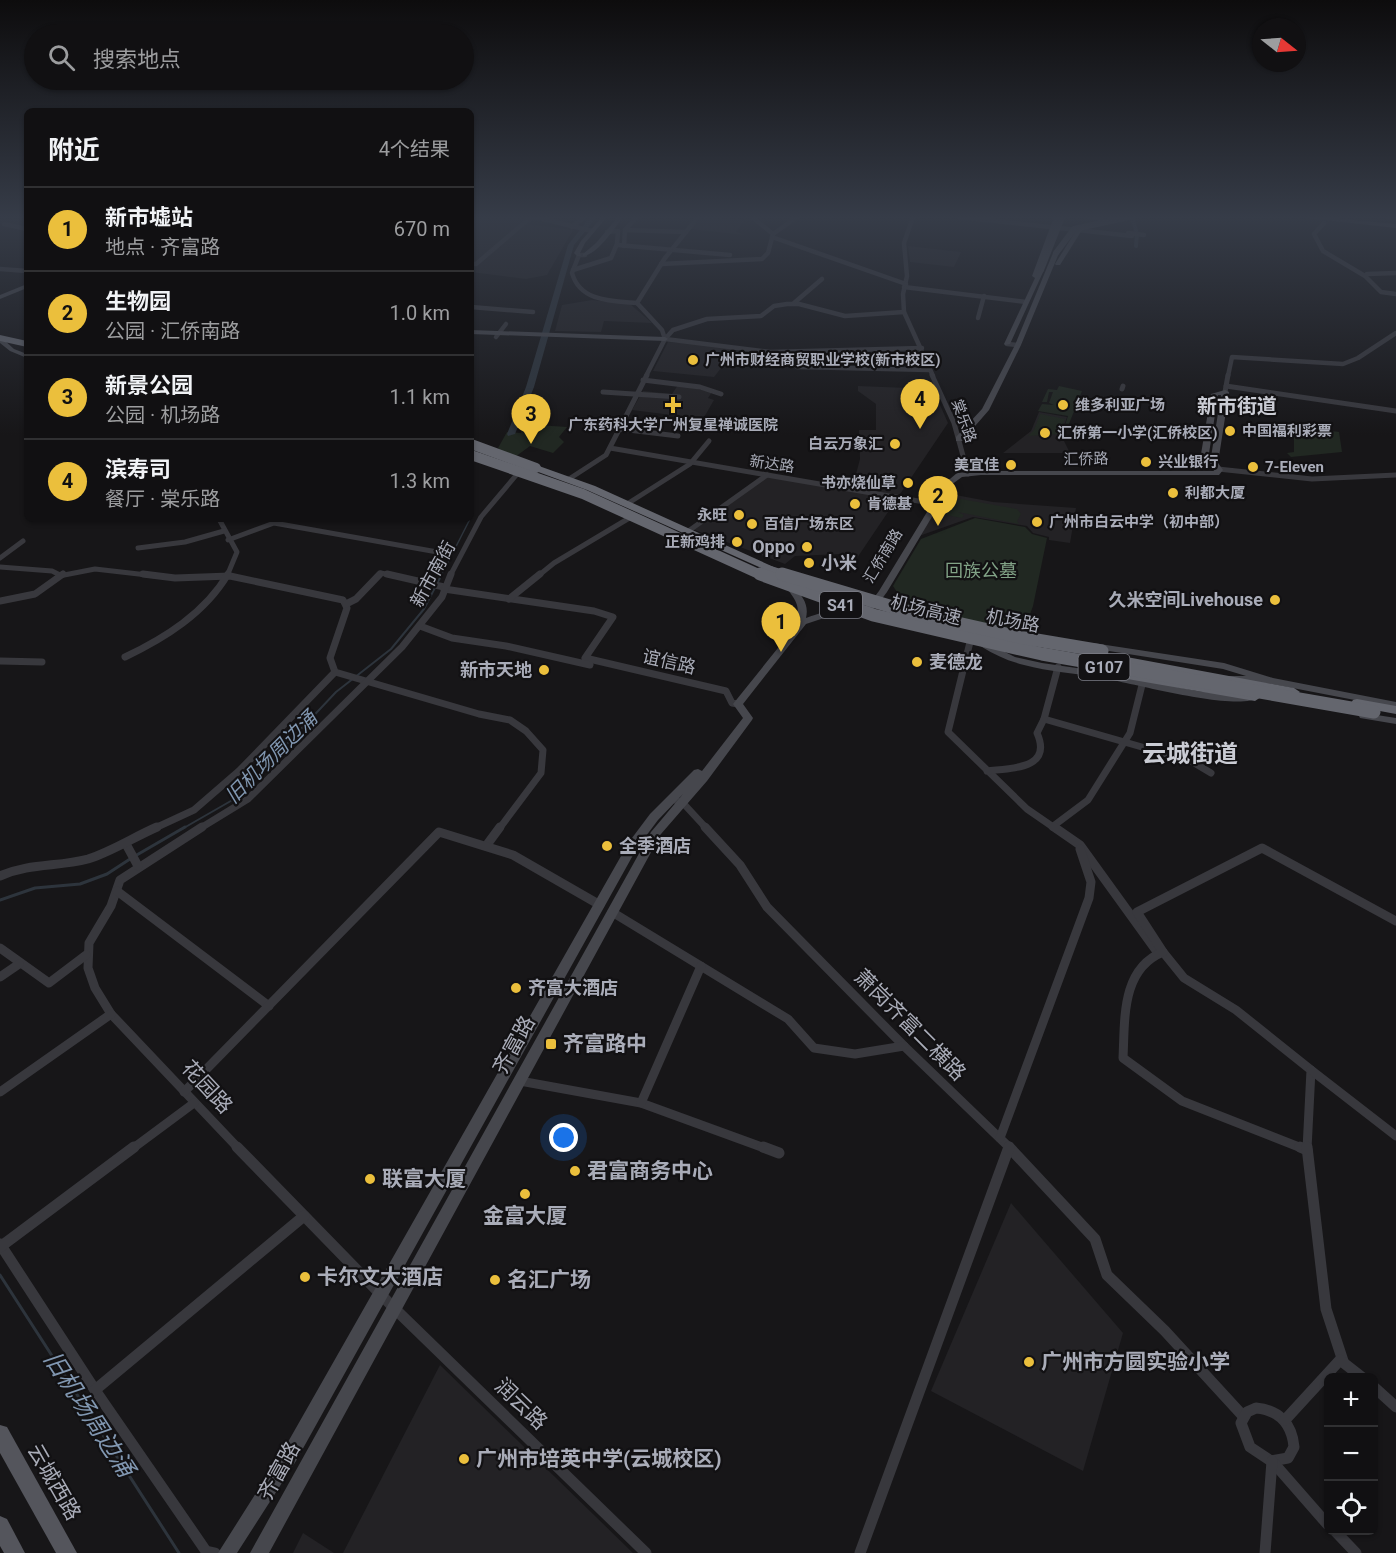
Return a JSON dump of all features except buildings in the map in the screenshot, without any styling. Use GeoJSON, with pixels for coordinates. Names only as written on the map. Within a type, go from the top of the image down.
{"type":"FeatureCollection","features":[{"type":"Feature","properties":{"kind":"highway"},"geometry":{"type":"LineString","coordinates":[[1,341],[24,344]]}},
{"type":"Feature","properties":{"kind":"highway"},"geometry":{"type":"LineString","coordinates":[[1,341],[24,352]]}},
{"type":"Feature","properties":{"kind":"highway","name":"机场路"},"geometry":{"type":"LineString","coordinates":[[474,452],[493,455],[569,479],[718,546],[790,584]]}},
{"type":"Feature","properties":{"kind":"highway","name":"机场路"},"geometry":{"type":"LineString","coordinates":[[474,452],[518,473],[577,494],[790,584],[970,642],[1224,682]]}},
{"type":"Feature","properties":{"kind":"highway","name":"机场高速"},"geometry":{"type":"LineString","coordinates":[[474,452],[555,477],[762,568],[860,604],[964,631],[1394,712]]}},
{"type":"Feature","properties":{"kind":"highway","name":"机场高速"},"geometry":{"type":"LineString","coordinates":[[474,452],[583,494],[790,584],[873,615],[991,644],[1394,712]]}},
{"type":"Feature","properties":{"kind":"highway"},"geometry":{"type":"LineString","coordinates":[[762,568],[913,613],[1019,637],[1272,681]]}},
{"type":"Feature","properties":{"kind":"highway"},"geometry":{"type":"LineString","coordinates":[[790,584],[861,615],[919,633],[1114,673],[1256,697]]}},
{"type":"Feature","properties":{"kind":"highway","name":"机场路"},"geometry":{"type":"LineString","coordinates":[[868,610],[908,616],[1224,682],[1394,712]]}},
{"type":"Feature","properties":{"kind":"main road"},"geometry":{"type":"LineString","coordinates":[[0,296],[16,289]]}},
{"type":"Feature","properties":{"kind":"main road"},"geometry":{"type":"LineString","coordinates":[[1007,344],[1031,289]]}},
{"type":"Feature","properties":{"kind":"main road"},"geometry":{"type":"LineString","coordinates":[[959,439],[985,410],[1018,345],[1042,289]]}},
{"type":"Feature","properties":{"kind":"main road"},"geometry":{"type":"LineString","coordinates":[[474,334],[665,339]]}},
{"type":"Feature","properties":{"kind":"main road"},"geometry":{"type":"LineString","coordinates":[[1217,468],[1226,389]]}},
{"type":"Feature","properties":{"kind":"main road"},"geometry":{"type":"LineString","coordinates":[[1202,469],[1215,394],[1226,389]]}},
{"type":"Feature","properties":{"kind":"main road","name":"汇侨路"},"geometry":{"type":"LineString","coordinates":[[968,472],[1202,469],[1214,473],[1217,468]]}},
{"type":"Feature","properties":{"kind":"main road","name":"汇侨南路"},"geometry":{"type":"LineString","coordinates":[[868,610],[929,508],[951,480],[968,472]]}},
{"type":"Feature","properties":{"kind":"main road","name":"汇侨南路"},"geometry":{"type":"LineString","coordinates":[[868,610],[888,583],[929,508]]}},
{"type":"Feature","properties":{"kind":"main road"},"geometry":{"type":"LineString","coordinates":[[888,583],[893,602],[908,616]]}},
{"type":"Feature","properties":{"kind":"main road"},"geometry":{"type":"LineString","coordinates":[[737,705],[800,622],[803,603],[790,584]]}},
{"type":"Feature","properties":{"kind":"main road"},"geometry":{"type":"LineString","coordinates":[[737,705],[803,622],[829,613],[868,610]]}},
{"type":"Feature","properties":{"kind":"main road"},"geometry":{"type":"LineString","coordinates":[[1011,639],[1041,638],[1236,668],[1272,681],[1394,712]]}},
{"type":"Feature","properties":{"kind":"main road"},"geometry":{"type":"LineString","coordinates":[[985,645],[1009,657],[1204,697],[1256,697],[1288,694]]}},
{"type":"Feature","properties":{"kind":"main road"},"geometry":{"type":"LineString","coordinates":[[1224,682],[1272,681]]}},
{"type":"Feature","properties":{"kind":"main road"},"geometry":{"type":"LineString","coordinates":[[1224,682],[1256,697],[1394,712]]}},
{"type":"Feature","properties":{"kind":"main road","name":"齐富路"},"geometry":{"type":"LineString","coordinates":[[259,1553],[647,849],[686,787],[743,717],[737,705]]}},
{"type":"Feature","properties":{"kind":"main road","name":"齐富路"},"geometry":{"type":"LineString","coordinates":[[227,1553],[290,1455],[633,844],[677,801]]}},
{"type":"Feature","properties":{"kind":"main road"},"geometry":{"type":"LineString","coordinates":[[633,844],[647,849]]}},
{"type":"Feature","properties":{"kind":"main road","name":"云城西路"},"geometry":{"type":"LineString","coordinates":[[0,1434],[67,1553]]}},
{"type":"Feature","properties":{"kind":"main road"},"geometry":{"type":"LineString","coordinates":[[0,1526],[15,1553]]}},
{"type":"Feature","properties":{"kind":"street"},"geometry":{"type":"LineString","coordinates":[[583,289],[602,299],[637,303],[664,332],[665,339]]}},
{"type":"Feature","properties":{"kind":"street"},"geometry":{"type":"LineString","coordinates":[[637,303],[643,289]]}},
{"type":"Feature","properties":{"kind":"street"},"geometry":{"type":"LineString","coordinates":[[794,303],[810,289]]}},
{"type":"Feature","properties":{"kind":"street","name":"棠乐路"},"geometry":{"type":"LineString","coordinates":[[905,289],[904,312],[921,345],[959,439],[968,472]]}},
{"type":"Feature","properties":{"kind":"street"},"geometry":{"type":"LineString","coordinates":[[934,289],[1026,302]]}},
{"type":"Feature","properties":{"kind":"street"},"geometry":{"type":"LineString","coordinates":[[1380,289],[1381,292],[1396,294]]}},
{"type":"Feature","properties":{"kind":"street"},"geometry":{"type":"LineString","coordinates":[[978,318],[984,297]]}},
{"type":"Feature","properties":{"kind":"street"},"geometry":{"type":"LineString","coordinates":[[569,479],[602,459],[610,448],[665,339],[673,330],[707,319],[758,317],[774,306],[794,303],[845,316],[904,312]]}},
{"type":"Feature","properties":{"kind":"street"},"geometry":{"type":"LineString","coordinates":[[474,308],[533,312]]}},
{"type":"Feature","properties":{"kind":"street"},"geometry":{"type":"LineString","coordinates":[[497,335],[506,324]]}},
{"type":"Feature","properties":{"kind":"street"},"geometry":{"type":"LineString","coordinates":[[1396,333],[1358,358],[1343,364],[1232,357],[1226,389],[1396,411]]}},
{"type":"Feature","properties":{"kind":"street"},"geometry":{"type":"LineString","coordinates":[[665,339],[720,344],[762,352],[921,345]]}},
{"type":"Feature","properties":{"kind":"street"},"geometry":{"type":"LineString","coordinates":[[1007,344],[1018,345]]}},
{"type":"Feature","properties":{"kind":"street"},"geometry":{"type":"LineString","coordinates":[[789,352],[797,366],[930,370]]}},
{"type":"Feature","properties":{"kind":"street"},"geometry":{"type":"LineString","coordinates":[[643,381],[700,387],[721,394]]}},
{"type":"Feature","properties":{"kind":"street"},"geometry":{"type":"LineString","coordinates":[[603,392],[679,397]]}},
{"type":"Feature","properties":{"kind":"street"},"geometry":{"type":"LineString","coordinates":[[620,429],[678,436]]}},
{"type":"Feature","properties":{"kind":"street"},"geometry":{"type":"LineString","coordinates":[[627,504],[690,464],[709,441]]}},
{"type":"Feature","properties":{"kind":"street","name":"新达路"},"geometry":{"type":"LineString","coordinates":[[610,448],[690,464],[863,489],[929,508]]}},
{"type":"Feature","properties":{"kind":"street"},"geometry":{"type":"LineString","coordinates":[[1217,468],[1312,479],[1396,475]]}},
{"type":"Feature","properties":{"kind":"street","name":"新市南街"},"geometry":{"type":"LineString","coordinates":[[138,866],[248,799],[420,626],[439,601],[443,588],[481,517],[518,473]]}},
{"type":"Feature","properties":{"kind":"street"},"geometry":{"type":"LineString","coordinates":[[687,532],[767,475]]}},
{"type":"Feature","properties":{"kind":"street"},"geometry":{"type":"LineString","coordinates":[[509,599],[554,562],[631,517]]}},
{"type":"Feature","properties":{"kind":"street"},"geometry":{"type":"LineString","coordinates":[[125,657],[147,647],[185,622],[230,576],[237,552],[228,540],[220,522]]}},
{"type":"Feature","properties":{"kind":"street"},"geometry":{"type":"LineString","coordinates":[[228,540],[274,523],[443,553]]}},
{"type":"Feature","properties":{"kind":"street"},"geometry":{"type":"LineString","coordinates":[[138,548],[185,542],[224,531]]}},
{"type":"Feature","properties":{"kind":"street"},"geometry":{"type":"LineString","coordinates":[[0,558],[23,541]]}},
{"type":"Feature","properties":{"kind":"street"},"geometry":{"type":"LineString","coordinates":[[0,567],[52,571],[60,576]]}},
{"type":"Feature","properties":{"kind":"street"},"geometry":{"type":"LineString","coordinates":[[0,602],[35,594],[60,576],[95,569],[175,578],[230,576],[336,597],[346,604]]}},
{"type":"Feature","properties":{"kind":"street"},"geometry":{"type":"LineString","coordinates":[[346,604],[356,599],[381,573],[443,588],[594,611],[613,617],[587,661]]}},
{"type":"Feature","properties":{"kind":"street"},"geometry":{"type":"LineString","coordinates":[[346,604],[341,629],[330,658],[330,664],[335,672],[479,714],[510,720],[526,732],[543,750],[541,773],[486,846]]}},
{"type":"Feature","properties":{"kind":"street","name":"谊信路"},"geometry":{"type":"LineString","coordinates":[[420,626],[460,641],[504,646],[587,661],[726,692],[737,705]]}},
{"type":"Feature","properties":{"kind":"street"},"geometry":{"type":"LineString","coordinates":[[970,642],[948,732],[1027,809],[1080,845],[1160,953],[1184,978],[1236,1010],[1396,1136]]}},
{"type":"Feature","properties":{"kind":"street"},"geometry":{"type":"LineString","coordinates":[[0,661],[42,662]]}},
{"type":"Feature","properties":{"kind":"street"},"geometry":{"type":"LineString","coordinates":[[987,771],[1025,766],[1041,754],[1043,746],[1037,733],[1044,719],[1058,667]]}},
{"type":"Feature","properties":{"kind":"street"},"geometry":{"type":"LineString","coordinates":[[0,876],[21,867],[75,862],[126,843],[200,806],[239,771],[335,672]]}},
{"type":"Feature","properties":{"kind":"street"},"geometry":{"type":"LineString","coordinates":[[1052,827],[1088,800],[1130,733],[1142,685]]}},
{"type":"Feature","properties":{"kind":"street"},"geometry":{"type":"LineString","coordinates":[[1044,719],[1191,761],[1211,772]]}},
{"type":"Feature","properties":{"kind":"street","name":"萧岗齐富二横路"},"geometry":{"type":"LineString","coordinates":[[677,801],[740,865],[767,907],[904,1046],[1009,1147],[1095,1239],[1107,1275],[1165,1331],[1244,1416]]}},
{"type":"Feature","properties":{"kind":"street"},"geometry":{"type":"LineString","coordinates":[[184,1092],[439,832],[513,855],[600,904]]}},
{"type":"Feature","properties":{"kind":"street"},"geometry":{"type":"LineString","coordinates":[[0,948],[19,964],[49,983],[86,955],[89,943],[117,891],[120,880],[138,866],[126,843]]}},
{"type":"Feature","properties":{"kind":"street"},"geometry":{"type":"LineString","coordinates":[[1000,1138],[1089,898],[1091,882],[1080,845]]}},
{"type":"Feature","properties":{"kind":"street"},"geometry":{"type":"LineString","coordinates":[[1160,953],[1137,912],[1262,848],[1396,921]]}},
{"type":"Feature","properties":{"kind":"street"},"geometry":{"type":"LineString","coordinates":[[117,891],[269,1006]]}},
{"type":"Feature","properties":{"kind":"street"},"geometry":{"type":"LineString","coordinates":[[612,912],[788,1019],[814,1048],[855,1054],[904,1046]]}},
{"type":"Feature","properties":{"kind":"street"},"geometry":{"type":"LineString","coordinates":[[1160,953],[1137,971],[1127,996],[1123,1058],[1182,1101],[1307,1150]]}},
{"type":"Feature","properties":{"kind":"street","name":"花园路"},"geometry":{"type":"LineString","coordinates":[[86,955],[95,988],[111,1014],[194,1103],[394,1308]]}},
{"type":"Feature","properties":{"kind":"street"},"geometry":{"type":"LineString","coordinates":[[0,977],[19,964]]}},
{"type":"Feature","properties":{"kind":"street"},"geometry":{"type":"LineString","coordinates":[[641,1103],[701,966]]}},
{"type":"Feature","properties":{"kind":"street"},"geometry":{"type":"LineString","coordinates":[[0,1092],[111,1014]]}},
{"type":"Feature","properties":{"kind":"street"},"geometry":{"type":"LineString","coordinates":[[1311,1070],[1307,1150],[1326,1309],[1343,1361],[1358,1373]]}},
{"type":"Feature","properties":{"kind":"street"},"geometry":{"type":"LineString","coordinates":[[520,1081],[641,1103],[779,1153]]}},
{"type":"Feature","properties":{"kind":"street"},"geometry":{"type":"LineString","coordinates":[[194,1103],[0,1246],[95,1390],[206,1551],[214,1553]]}},
{"type":"Feature","properties":{"kind":"street"},"geometry":{"type":"LineString","coordinates":[[860,1553],[1009,1147]]}},
{"type":"Feature","properties":{"kind":"street"},"geometry":{"type":"LineString","coordinates":[[95,1390],[304,1216]]}},
{"type":"Feature","properties":{"kind":"street","name":"润云路"},"geometry":{"type":"LineString","coordinates":[[394,1308],[646,1553]]}},
{"type":"Feature","properties":{"kind":"street"},"geometry":{"type":"LineString","coordinates":[[1285,1420],[1340,1360],[1343,1361]]}},
{"type":"Feature","properties":{"kind":"street"},"geometry":{"type":"LineString","coordinates":[[1378,1391],[1396,1407]]}},
{"type":"Feature","properties":{"kind":"street"},"geometry":{"type":"LineString","coordinates":[[1272,1461],[1288,1458],[1294,1447],[1292,1432],[1285,1420],[1263,1408],[1251,1409],[1244,1416],[1242,1431],[1249,1447],[1255,1453],[1272,1461],[1287,1481],[1324,1520]]}},
{"type":"Feature","properties":{"kind":"street"},"geometry":{"type":"LineString","coordinates":[[1265,1553],[1272,1461]]}},
{"type":"Feature","properties":{"kind":"street"},"geometry":{"type":"LineString","coordinates":[[1339,1535],[1356,1553]]}},
{"type":"Feature","properties":{"kind":"shaded area"},"geometry":{"type":"Polygon","coordinates":[[[592,300],[630,304],[652,323],[604,321],[601,332],[555,331],[562,305],[592,300]]]}},
{"type":"Feature","properties":{"kind":"shaded area","name":"广州市财经商贸职业学校(新市校区)"},"geometry":{"type":"Polygon","coordinates":[[[668,342],[736,349],[714,377],[653,371],[668,342]]]}},
{"type":"Feature","properties":{"kind":"shaded area","name":"广东药科大学广州复星禅诚医院"},"geometry":{"type":"Polygon","coordinates":[[[678,385],[712,392],[708,398],[714,400],[703,419],[632,410],[643,391],[672,394],[678,385]]]}},
{"type":"Feature","properties":{"kind":"shaded area"},"geometry":{"type":"Polygon","coordinates":[[[858,386],[933,389],[948,423],[857,558],[841,554],[795,556],[785,564],[692,529],[768,476],[852,489],[860,459],[859,430],[876,430],[876,404],[858,391],[858,386]]]}},
{"type":"Feature","properties":{"kind":"shaded area","name":"汇侨第一小学(汇侨校区)"},"geometry":{"type":"Polygon","coordinates":[[[1039,412],[1067,417],[1061,435],[1070,453],[1003,453],[1031,431],[1039,412]]]}},
{"type":"Feature","properties":{"kind":"shaded area","name":"广州市白云中学（初中部）"},"geometry":{"type":"Polygon","coordinates":[[[945,493],[993,502],[1076,508],[1070,543],[1049,540],[1049,537],[1033,533],[1027,526],[973,517],[919,536],[945,493]]]}},
{"type":"Feature","properties":{"kind":"shaded area","name":"广州市方圆实验小学"},"geometry":{"type":"Polygon","coordinates":[[[1011,1203],[1123,1333],[1083,1471],[931,1391],[1011,1203]]]}},
{"type":"Feature","properties":{"kind":"shaded area","name":"广州市培英中学(云城校区)"},"geometry":{"type":"Polygon","coordinates":[[[440,1365],[633,1553],[343,1553],[440,1365]]]}},
{"type":"Feature","properties":{"kind":"shaded area"},"geometry":{"type":"Polygon","coordinates":[[[303,1533],[334,1553],[293,1553],[303,1533]]]}},
{"type":"Feature","properties":{"kind":"green space"},"geometry":{"type":"Polygon","coordinates":[[[1059,386],[1082,391],[1065,434],[1062,434],[1068,416],[1038,411],[1042,404],[1054,405],[1049,403],[1053,392],[1049,392],[1047,402],[1042,402],[1048,389],[1057,390],[1059,386]]]}},
{"type":"Feature","properties":{"kind":"green space"},"geometry":{"type":"Polygon","coordinates":[[[1040,414],[1065,419],[1059,434],[1028,436],[1034,430],[1040,414]]]}},
{"type":"Feature","properties":{"kind":"green space"},"geometry":{"type":"Polygon","coordinates":[[[1280,423],[1287,426],[1279,430],[1290,434],[1297,432],[1290,425],[1339,432],[1342,452],[1291,457],[1287,453],[1294,452],[1294,439],[1289,435],[1278,434],[1269,439],[1260,439],[1256,434],[1264,431],[1257,425],[1280,423]]]}},
{"type":"Feature","properties":{"kind":"green space"},"geometry":{"type":"Polygon","coordinates":[[[523,424],[567,427],[559,437],[564,442],[553,453],[530,446],[511,460],[498,448],[507,432],[521,433],[523,424]]]}},
{"type":"Feature","properties":{"kind":"green space"},"geometry":{"type":"Polygon","coordinates":[[[961,499],[1017,509],[1021,514],[1017,521],[1019,524],[958,512],[964,515],[962,518],[946,515],[951,502],[961,499]]]}},
{"type":"Feature","properties":{"kind":"green space","name":"回族公墓"},"geometry":{"type":"Polygon","coordinates":[[[975,518],[1025,527],[1032,534],[1047,538],[1033,606],[1025,628],[1018,630],[907,607],[893,586],[921,539],[975,518]]]}},
{"type":"Feature","properties":{"kind":"waterway"},"geometry":{"type":"LineString","coordinates":[[511,434],[530,387],[558,289]]}},
{"type":"Feature","properties":{"kind":"waterway","name":"旧机场周边涌"},"geometry":{"type":"LineString","coordinates":[[441,576],[468,522]]}},
{"type":"Feature","properties":{"kind":"waterway","name":"旧机场周边涌"},"geometry":{"type":"LineString","coordinates":[[182,829],[236,798],[336,692],[391,649],[424,609],[442,574]]}},
{"type":"Feature","properties":{"kind":"waterway","name":"旧机场周边涌"},"geometry":{"type":"LineString","coordinates":[[135,856],[185,827]]}},
{"type":"Feature","properties":{"kind":"waterway","name":"旧机场周边涌"},"geometry":{"type":"LineString","coordinates":[[0,900],[35,888],[80,884],[107,874],[130,859]]}},
{"type":"Feature","properties":{"kind":"waterway","name":"旧机场周边涌"},"geometry":{"type":"LineString","coordinates":[[0,1275],[179,1553]]}},
{"type":"Feature","properties":{"kind":"place","name":"广州市财经商贸职业学校(新市校区)"},"geometry":{"type":"Point","coordinates":[693,360]}},
{"type":"Feature","properties":{"kind":"place","name":"广东药科大学广州复星禅诚医院"},"geometry":{"type":"Point","coordinates":[673,405]}},
{"type":"Feature","properties":{"kind":"place","name":"维多利亚广场"},"geometry":{"type":"Point","coordinates":[1063,405]}},
{"type":"Feature","properties":{"kind":"place","name":"滨寿司"},"geometry":{"type":"Point","coordinates":[920,429]}},
{"type":"Feature","properties":{"kind":"place","name":"中国福利彩票"},"geometry":{"type":"Point","coordinates":[1230,431]}},
{"type":"Feature","properties":{"kind":"place","name":"汇侨第一小学(汇侨校区)"},"geometry":{"type":"Point","coordinates":[1045,433]}},
{"type":"Feature","properties":{"kind":"place","name":"新景公园"},"geometry":{"type":"Point","coordinates":[531,444]}},
{"type":"Feature","properties":{"kind":"place","name":"白云万象汇"},"geometry":{"type":"Point","coordinates":[895,444]}},
{"type":"Feature","properties":{"kind":"place","name":"兴业银行"},"geometry":{"type":"Point","coordinates":[1146,462]}},
{"type":"Feature","properties":{"kind":"place","name":"美宜佳"},"geometry":{"type":"Point","coordinates":[1011,465]}},
{"type":"Feature","properties":{"kind":"place","name":"7-Eleven"},"geometry":{"type":"Point","coordinates":[1253,467]}},
{"type":"Feature","properties":{"kind":"place","name":"书亦烧仙草"},"geometry":{"type":"Point","coordinates":[908,483]}},
{"type":"Feature","properties":{"kind":"place","name":"利都大厦"},"geometry":{"type":"Point","coordinates":[1173,493]}},
{"type":"Feature","properties":{"kind":"place","name":"肯德基"},"geometry":{"type":"Point","coordinates":[855,504]}},
{"type":"Feature","properties":{"kind":"place","name":"永旺"},"geometry":{"type":"Point","coordinates":[739,515]}},
{"type":"Feature","properties":{"kind":"place","name":"广州市白云中学（初中部）"},"geometry":{"type":"Point","coordinates":[1037,522]}},
{"type":"Feature","properties":{"kind":"place","name":"百信广场东区"},"geometry":{"type":"Point","coordinates":[752,524]}},
{"type":"Feature","properties":{"kind":"place","name":"生物园"},"geometry":{"type":"Point","coordinates":[938,526]}},
{"type":"Feature","properties":{"kind":"place","name":"正新鸡排"},"geometry":{"type":"Point","coordinates":[737,542]}},
{"type":"Feature","properties":{"kind":"place","name":"Oppo"},"geometry":{"type":"Point","coordinates":[807,547]}},
{"type":"Feature","properties":{"kind":"place","name":"小米"},"geometry":{"type":"Point","coordinates":[809,563]}},
{"type":"Feature","properties":{"kind":"place","name":"久米空间Livehouse"},"geometry":{"type":"Point","coordinates":[1275,600]}},
{"type":"Feature","properties":{"kind":"place","name":"新市墟站"},"geometry":{"type":"Point","coordinates":[781,652]}},
{"type":"Feature","properties":{"kind":"place","name":"麦德龙"},"geometry":{"type":"Point","coordinates":[917,662]}},
{"type":"Feature","properties":{"kind":"place","name":"新市天地"},"geometry":{"type":"Point","coordinates":[544,670]}},
{"type":"Feature","properties":{"kind":"place","name":"全季酒店"},"geometry":{"type":"Point","coordinates":[607,846]}},
{"type":"Feature","properties":{"kind":"place","name":"齐富大酒店"},"geometry":{"type":"Point","coordinates":[516,988]}},
{"type":"Feature","properties":{"kind":"place","name":"齐富路中"},"geometry":{"type":"Point","coordinates":[551,1044]}},
{"type":"Feature","properties":{"kind":"place","name":"君富商务中心"},"geometry":{"type":"Point","coordinates":[575,1171]}},
{"type":"Feature","properties":{"kind":"place","name":"联富大厦"},"geometry":{"type":"Point","coordinates":[370,1179]}},
{"type":"Feature","properties":{"kind":"place","name":"金富大厦"},"geometry":{"type":"Point","coordinates":[525,1194]}},
{"type":"Feature","properties":{"kind":"place","name":"卡尔文大酒店"},"geometry":{"type":"Point","coordinates":[305,1277]}},
{"type":"Feature","properties":{"kind":"place","name":"名汇广场"},"geometry":{"type":"Point","coordinates":[495,1280]}},
{"type":"Feature","properties":{"kind":"place","name":"广州市方圆实验小学"},"geometry":{"type":"Point","coordinates":[1029,1362]}},
{"type":"Feature","properties":{"kind":"place","name":"广州市培英中学(云城校区)"},"geometry":{"type":"Point","coordinates":[464,1459]}},
{"type":"Feature","properties":{"kind":"district","name":"新市街道"},"geometry":{"type":"Point","coordinates":[1237,406]}},
{"type":"Feature","properties":{"kind":"district","name":"云城街道"},"geometry":{"type":"Point","coordinates":[1190,754]}}]}
